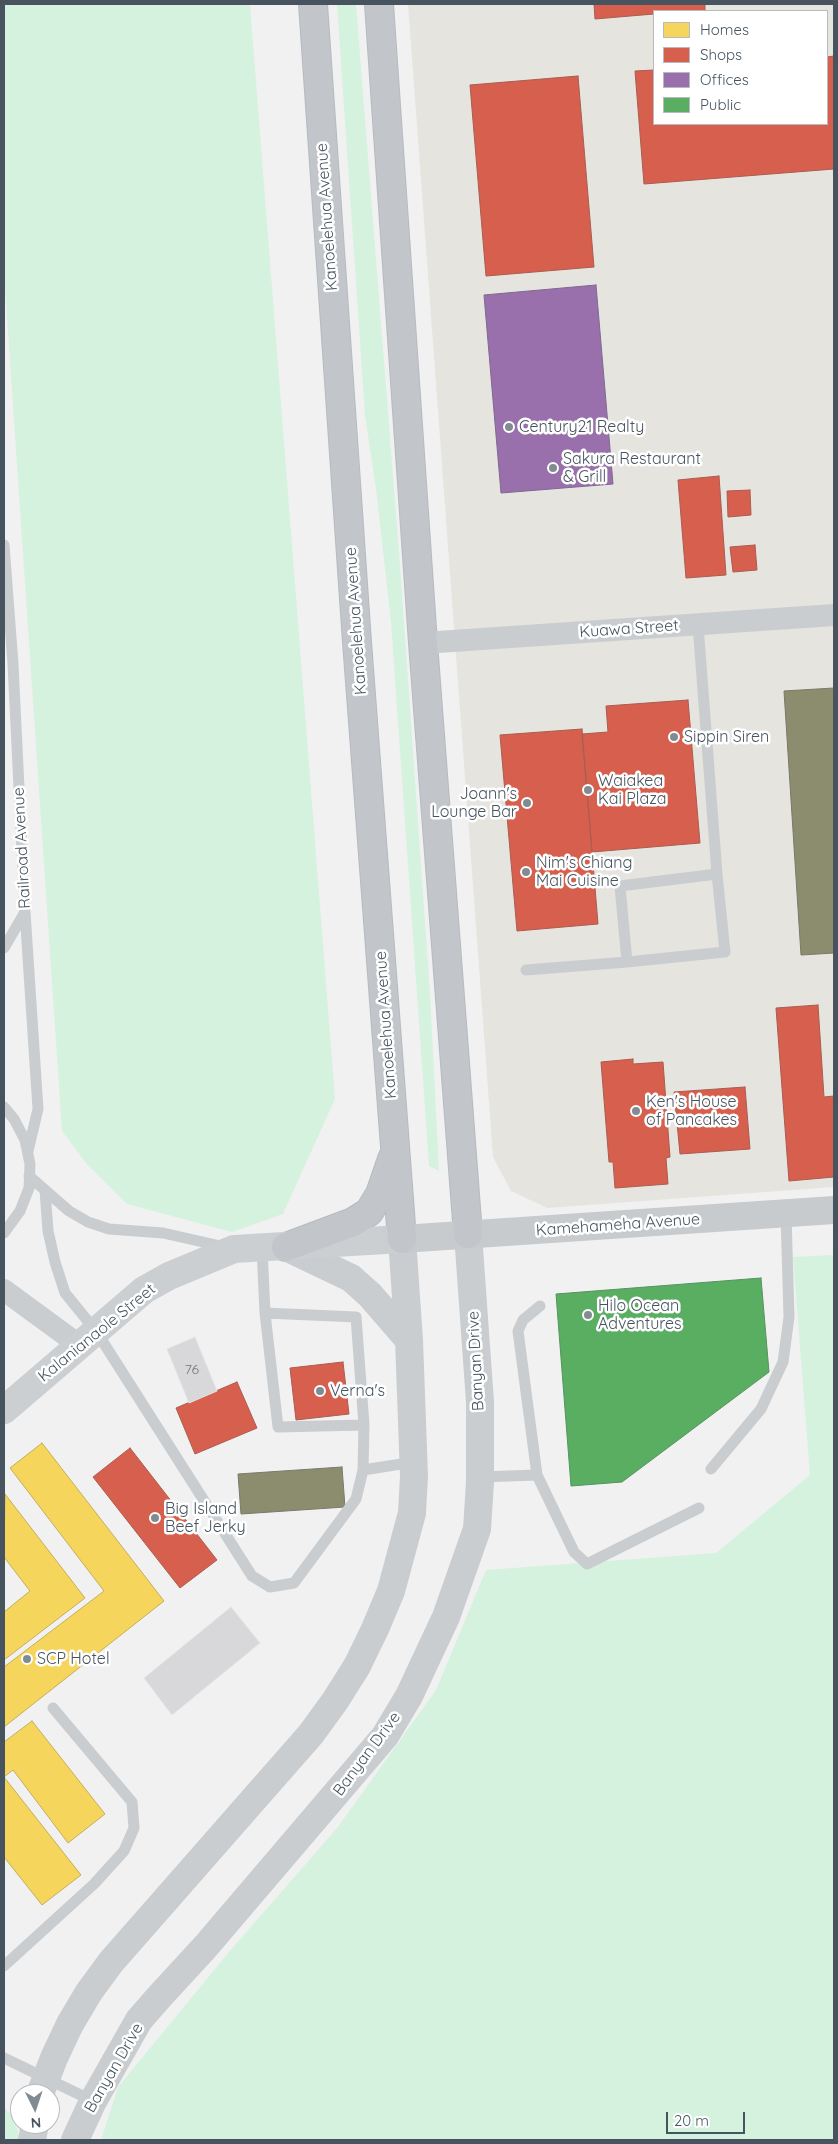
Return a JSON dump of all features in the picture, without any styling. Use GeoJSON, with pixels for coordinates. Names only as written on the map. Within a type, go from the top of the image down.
{"type":"FeatureCollection","features":[{"type":"Feature","properties":{"kind":"highway","name":"Kanoelehua Avenue"},"geometry":{"type":"LineString","coordinates":[[313,4],[356,633],[402,1239]]}},
{"type":"Feature","properties":{"kind":"highway"},"geometry":{"type":"LineString","coordinates":[[379,4],[423,643],[468,1234]]}},
{"type":"Feature","properties":{"kind":"highway"},"geometry":{"type":"LineString","coordinates":[[274,1248],[353,1222],[369,1212],[375,1205],[385,1181],[395,1145]]}},
{"type":"Feature","properties":{"kind":"main road","name":"Kamehameha Avenue"},"geometry":{"type":"LineString","coordinates":[[402,1239],[834,1210]]}},
{"type":"Feature","properties":{"kind":"main road","name":"Kalanianaole Street"},"geometry":{"type":"LineString","coordinates":[[4,1410],[144,1290],[169,1276],[234,1249],[402,1239]]}},
{"type":"Feature","properties":{"kind":"street","name":"Kuawa Street"},"geometry":{"type":"LineString","coordinates":[[423,643],[834,616]]}},
{"type":"Feature","properties":{"kind":"street","name":"Banyan Drive"},"geometry":{"type":"LineString","coordinates":[[75,2140],[93,2101],[140,2020],[296,1842],[385,1736],[409,1696],[446,1617],[477,1529],[480,1477],[480,1402],[468,1234]]}},
{"type":"Feature","properties":{"kind":"street"},"geometry":{"type":"LineString","coordinates":[[44,2084],[70,2024],[89,1992],[111,1962],[311,1734],[335,1701],[357,1666],[391,1592],[412,1513],[414,1462],[409,1340],[402,1239]]}},
{"type":"Feature","properties":{"kind":"street"},"geometry":{"type":"LineString","coordinates":[[274,1248],[351,1278],[370,1295],[409,1340]]}},
{"type":"Feature","properties":{"kind":"street"},"geometry":{"type":"LineString","coordinates":[[4,1290],[87,1338]]}},
{"type":"Feature","properties":{"kind":"lane","name":"Railroad Avenue"},"geometry":{"type":"LineString","coordinates":[[4,545],[38,1109],[28,1151]]}},
{"type":"Feature","properties":{"kind":"lane"},"geometry":{"type":"LineString","coordinates":[[526,970],[725,952],[717,874],[698,625]]}},
{"type":"Feature","properties":{"kind":"lane"},"geometry":{"type":"LineString","coordinates":[[627,962],[620,886],[717,874]]}},
{"type":"Feature","properties":{"kind":"lane"},"geometry":{"type":"LineString","coordinates":[[4,948],[25,912]]}},
{"type":"Feature","properties":{"kind":"lane"},"geometry":{"type":"LineString","coordinates":[[4,1107],[14,1119],[25,1140],[30,1164],[29,1188],[20,1211],[4,1233]]}},
{"type":"Feature","properties":{"kind":"lane"},"geometry":{"type":"LineString","coordinates":[[29,1176],[69,1211],[88,1222],[109,1229],[163,1233],[234,1249]]}},
{"type":"Feature","properties":{"kind":"lane"},"geometry":{"type":"LineString","coordinates":[[45,1190],[48,1230],[55,1262],[65,1293],[87,1338],[252,1576],[270,1587],[294,1583],[356,1499],[363,1470],[364,1425],[356,1317],[265,1313]]}},
{"type":"Feature","properties":{"kind":"lane"},"geometry":{"type":"LineString","coordinates":[[711,1469],[761,1409],[782,1362],[789,1317],[786,1214]]}},
{"type":"Feature","properties":{"kind":"lane"},"geometry":{"type":"LineString","coordinates":[[274,1248],[265,1313],[278,1427],[364,1425]]}},
{"type":"Feature","properties":{"kind":"lane"},"geometry":{"type":"LineString","coordinates":[[540,1306],[523,1320],[518,1331],[537,1475],[574,1552],[587,1564],[698,1508]]}},
{"type":"Feature","properties":{"kind":"lane"},"geometry":{"type":"LineString","coordinates":[[363,1470],[414,1462]]}},
{"type":"Feature","properties":{"kind":"lane"},"geometry":{"type":"LineString","coordinates":[[480,1477],[537,1475]]}},
{"type":"Feature","properties":{"kind":"lane"},"geometry":{"type":"LineString","coordinates":[[4,1966],[94,1884],[124,1851],[134,1828],[132,1802],[53,1708]]}},
{"type":"Feature","properties":{"kind":"lane"},"geometry":{"type":"LineString","coordinates":[[4,2058],[39,2084]]}},
{"type":"Feature","properties":{"kind":"lane"},"geometry":{"type":"LineString","coordinates":[[60,2092],[93,2101]]}},
{"type":"Feature","properties":{"kind":"shaded area"},"geometry":{"type":"Polygon","coordinates":[[[408,4],[834,4],[834,1187],[547,1208],[511,1191],[493,1157],[408,4]]]}},
{"type":"Feature","properties":{"kind":"green space"},"geometry":{"type":"Polygon","coordinates":[[[4,4],[250,4],[335,1099],[283,1214],[232,1232],[127,1204],[86,1163],[62,1131],[4,273],[4,4]]]}},
{"type":"Feature","properties":{"kind":"green space"},"geometry":{"type":"Polygon","coordinates":[[[337,4],[356,4],[400,565],[430,993],[439,1171],[429,1166],[391,622],[376,489],[365,416],[337,4]]]}},
{"type":"Feature","properties":{"kind":"green space"},"geometry":{"type":"Polygon","coordinates":[[[834,1255],[834,2140],[101,2140],[118,2087],[229,1952],[337,1828],[436,1690],[486,1570],[716,1553],[810,1475],[793,1257],[834,1255]]]}},
{"type":"Feature","properties":{"kind":"green space"},"geometry":{"type":"Polygon","coordinates":[[[4,2107],[10,2113],[10,2134],[18,2134],[20,2140],[4,2140],[4,2107]]]}},
{"type":"Feature","properties":{"kind":"building: Homes"},"geometry":{"type":"Polygon","coordinates":[[[42,1443],[164,1601],[4,1727],[4,1667],[104,1591],[10,1468],[42,1443]]]}},
{"type":"Feature","properties":{"kind":"building: Homes"},"geometry":{"type":"Polygon","coordinates":[[[5,1494],[85,1598],[4,1660],[4,1612],[30,1591],[4,1557],[5,1494]]]}},
{"type":"Feature","properties":{"kind":"building: Homes"},"geometry":{"type":"Polygon","coordinates":[[[32,1721],[105,1814],[68,1843],[13,1770],[4,1777],[4,1742],[32,1721]]]}},
{"type":"Feature","properties":{"kind":"building: Homes"},"geometry":{"type":"Polygon","coordinates":[[[4,1777],[81,1875],[42,1905],[4,1857],[4,1777]]]}},
{"type":"Feature","properties":{"kind":"building: Shops"},"geometry":{"type":"Polygon","coordinates":[[[594,4],[705,4],[705,10],[653,10],[653,14],[595,19],[594,4]]]}},
{"type":"Feature","properties":{"kind":"building: Shops"},"geometry":{"type":"Polygon","coordinates":[[[834,56],[834,169],[644,184],[635,71],[653,70],[653,125],[828,125],[828,57],[834,56]]]}},
{"type":"Feature","properties":{"kind":"building: Shops"},"geometry":{"type":"Polygon","coordinates":[[[578,76],[594,267],[486,276],[470,85],[578,76]]]}},
{"type":"Feature","properties":{"kind":"building: Shops"},"geometry":{"type":"Polygon","coordinates":[[[719,476],[726,575],[686,578],[678,480],[719,476]]]}},
{"type":"Feature","properties":{"kind":"building: Shops"},"geometry":{"type":"Polygon","coordinates":[[[750,490],[751,515],[728,517],[727,491],[750,490]]]}},
{"type":"Feature","properties":{"kind":"building: Shops"},"geometry":{"type":"Polygon","coordinates":[[[755,545],[757,570],[733,572],[730,547],[755,545]]]}},
{"type":"Feature","properties":{"kind":"building: Shops"},"geometry":{"type":"Polygon","coordinates":[[[688,700],[700,843],[592,852],[582,734],[608,732],[606,706],[688,700]]]}},
{"type":"Feature","properties":{"kind":"building: Shops"},"geometry":{"type":"Polygon","coordinates":[[[582,729],[598,924],[517,931],[500,735],[582,729]]]}},
{"type":"Feature","properties":{"kind":"building: Shops"},"geometry":{"type":"Polygon","coordinates":[[[818,1005],[824,1097],[834,1096],[834,1177],[789,1181],[776,1008],[818,1005]]]}},
{"type":"Feature","properties":{"kind":"building: Shops","name":"Ken's House of Pancakes"},"geometry":{"type":"Polygon","coordinates":[[[633,1059],[633,1064],[663,1062],[670,1157],[666,1158],[668,1184],[615,1188],[613,1162],[609,1162],[601,1062],[633,1059]]]}},
{"type":"Feature","properties":{"kind":"building: Shops"},"geometry":{"type":"Polygon","coordinates":[[[745,1087],[750,1149],[680,1154],[674,1092],[745,1087]]]}},
{"type":"Feature","properties":{"kind":"building: Shops","name":"Verna's"},"geometry":{"type":"Polygon","coordinates":[[[343,1362],[349,1414],[296,1420],[290,1368],[343,1362]]]}},
{"type":"Feature","properties":{"kind":"building: Shops"},"geometry":{"type":"Polygon","coordinates":[[[237,1382],[257,1428],[195,1454],[176,1408],[237,1382]]]}},
{"type":"Feature","properties":{"kind":"building: Shops","name":"Big Island Beef Jerky"},"geometry":{"type":"Polygon","coordinates":[[[130,1448],[217,1560],[180,1588],[93,1477],[130,1448]]]}},
{"type":"Feature","properties":{"kind":"building: Offices"},"geometry":{"type":"Polygon","coordinates":[[[596,285],[613,484],[501,493],[484,295],[596,285]]]}},
{"type":"Feature","properties":{"kind":"building: Public"},"geometry":{"type":"Polygon","coordinates":[[[761,1278],[769,1372],[622,1482],[571,1486],[556,1294],[761,1278]]]}},
{"type":"Feature","properties":{"kind":"building: Industry"},"geometry":{"type":"Polygon","coordinates":[[[834,688],[834,953],[801,955],[784,691],[834,688]]]}},
{"type":"Feature","properties":{"kind":"building: Industry"},"geometry":{"type":"Polygon","coordinates":[[[342,1467],[345,1507],[241,1514],[238,1474],[342,1467]]]}},
{"type":"Feature","properties":{"kind":"building: Other"},"geometry":{"type":"Polygon","coordinates":[[[195,1337],[217,1391],[189,1403],[167,1349],[195,1337]]]}},
{"type":"Feature","properties":{"kind":"building: Other"},"geometry":{"type":"Polygon","coordinates":[[[231,1607],[260,1643],[172,1715],[144,1678],[231,1607]]]}},
{"type":"Feature","properties":{"kind":"place","name":"Century21 Realty"},"geometry":{"type":"Point","coordinates":[509,427]}},
{"type":"Feature","properties":{"kind":"place","name":"Sakura Restaurant & Grill"},"geometry":{"type":"Point","coordinates":[553,468]}},
{"type":"Feature","properties":{"kind":"place","name":"Sippin Siren"},"geometry":{"type":"Point","coordinates":[674,737]}},
{"type":"Feature","properties":{"kind":"place","name":"Waiakea Kai Plaza"},"geometry":{"type":"Point","coordinates":[588,790]}},
{"type":"Feature","properties":{"kind":"place","name":"Joann's Lounge Bar"},"geometry":{"type":"Point","coordinates":[527,803]}},
{"type":"Feature","properties":{"kind":"place","name":"Nim's Chiang Mai Cuisine"},"geometry":{"type":"Point","coordinates":[526,872]}},
{"type":"Feature","properties":{"kind":"place","name":"Ken's House of Pancakes"},"geometry":{"type":"Point","coordinates":[636,1111]}},
{"type":"Feature","properties":{"kind":"place","name":"Hilo Ocean Adventures"},"geometry":{"type":"Point","coordinates":[588,1315]}},
{"type":"Feature","properties":{"kind":"place","name":"Verna's"},"geometry":{"type":"Point","coordinates":[320,1391]}},
{"type":"Feature","properties":{"kind":"place","name":"Big Island Beef Jerky"},"geometry":{"type":"Point","coordinates":[155,1518]}},
{"type":"Feature","properties":{"kind":"place","name":"SCP Hotel"},"geometry":{"type":"Point","coordinates":[27,1659]}}]}
